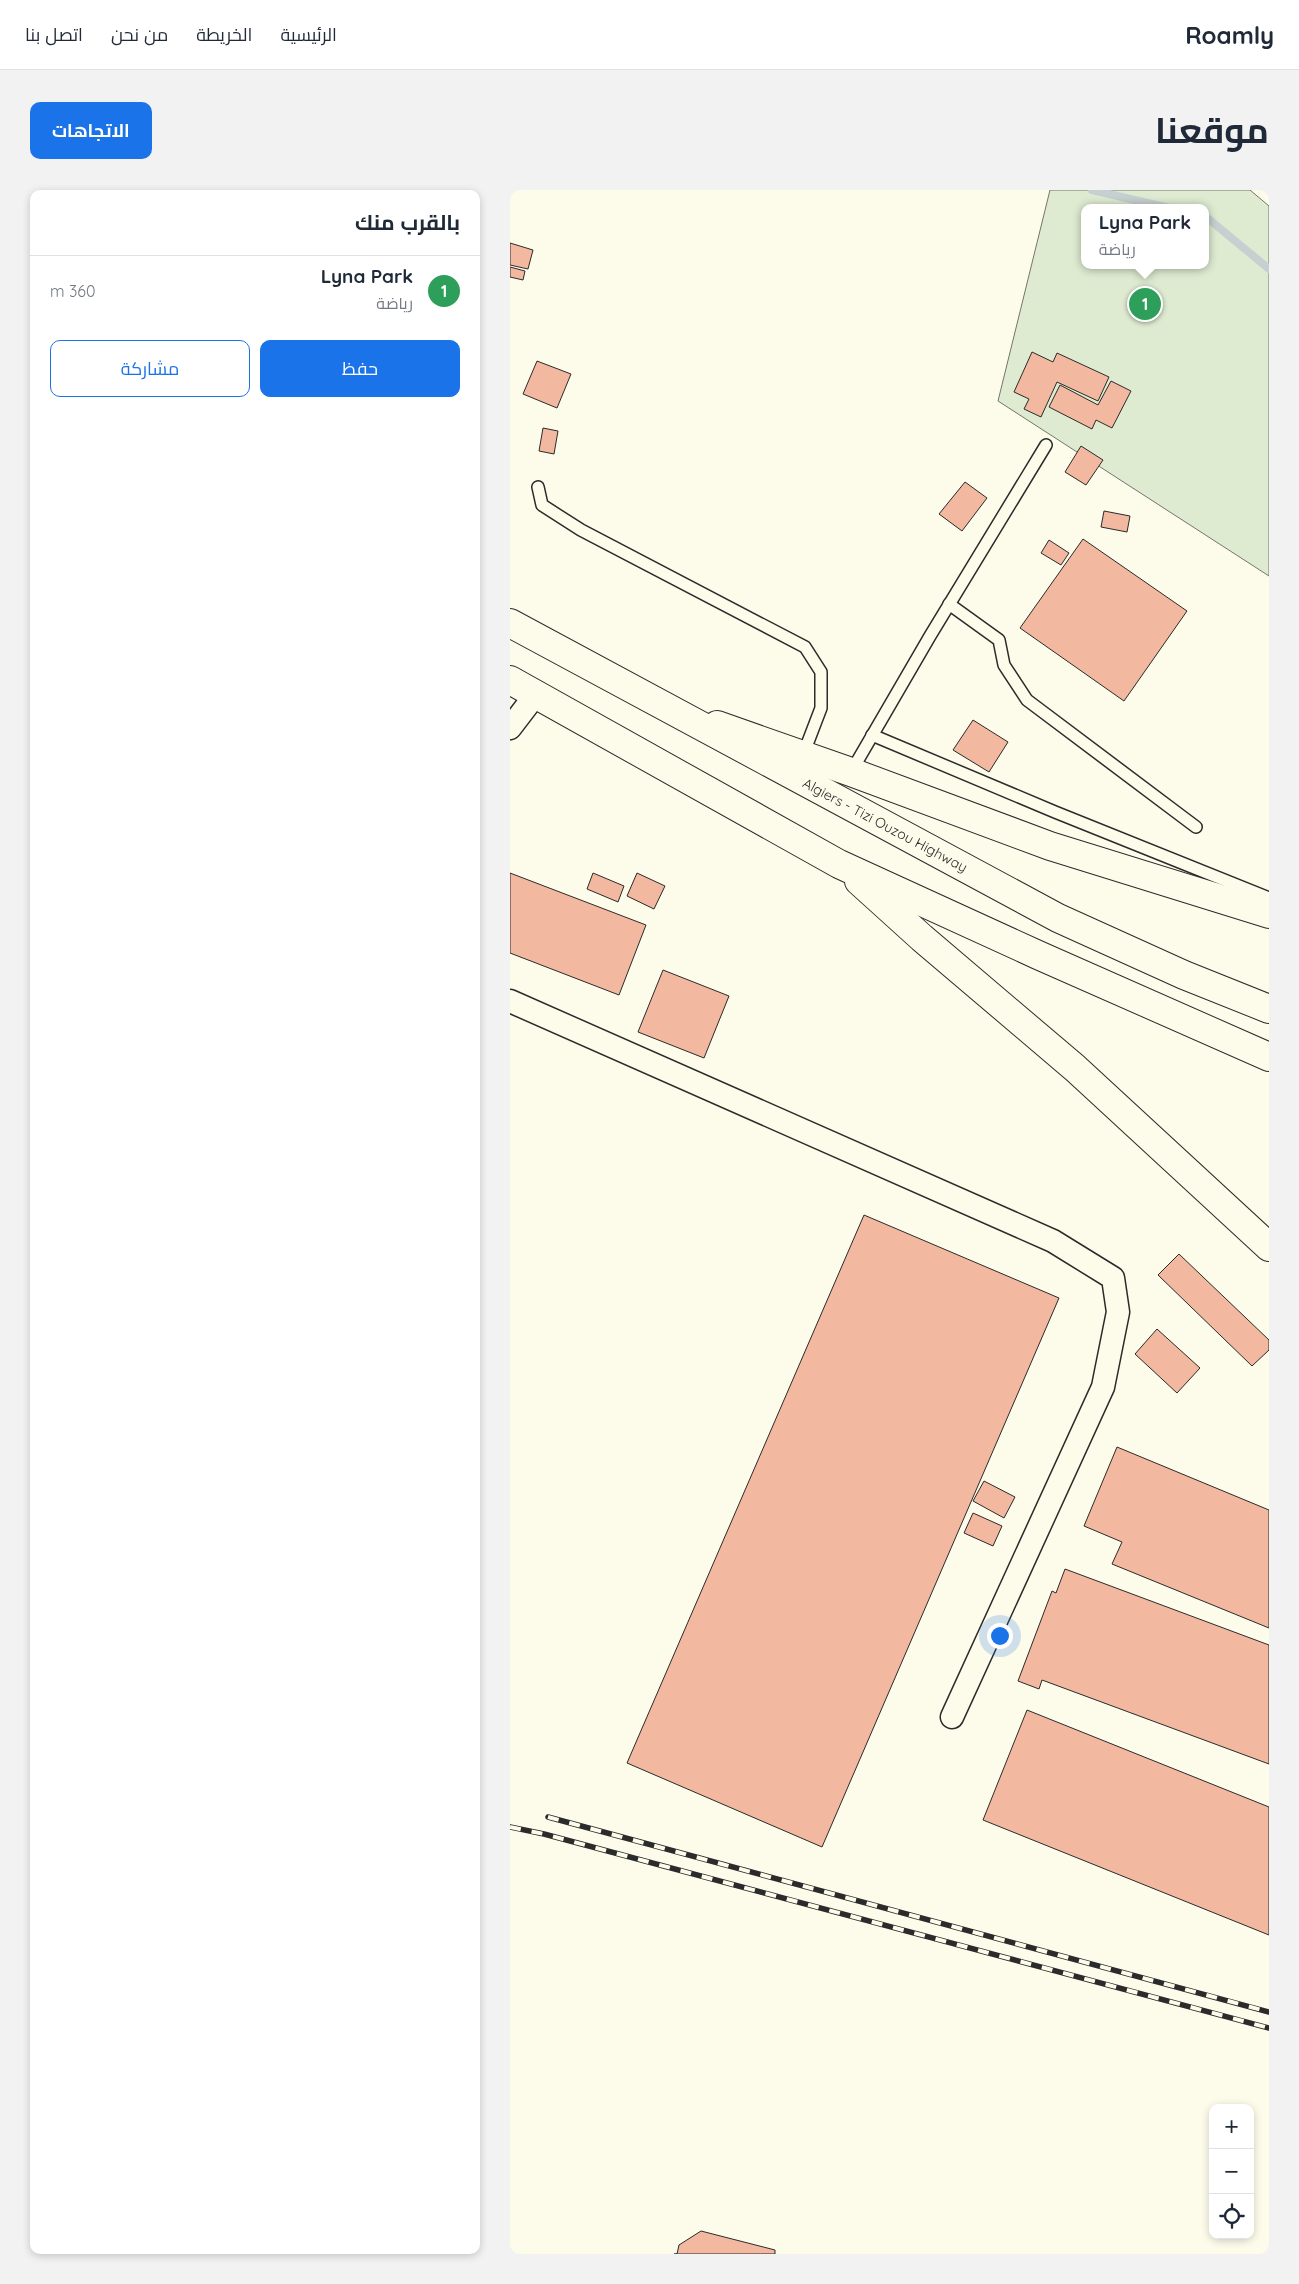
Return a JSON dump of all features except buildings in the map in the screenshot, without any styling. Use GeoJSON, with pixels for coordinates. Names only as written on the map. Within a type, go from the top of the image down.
{"type":"FeatureCollection","features":[{"type":"Feature","properties":{"kind":"main road","name":"Algiers - Tizi Ouzou Highway"},"geometry":{"type":"LineString","coordinates":[[510,623],[661,706],[1058,918],[1184,976],[1269,1009]]}},
{"type":"Feature","properties":{"kind":"main road"},"geometry":{"type":"LineString","coordinates":[[510,680],[839,864],[1269,1057]]}},
{"type":"Feature","properties":{"kind":"main road"},"geometry":{"type":"LineString","coordinates":[[661,706],[851,772],[1050,846],[1269,914]]}},
{"type":"Feature","properties":{"kind":"main road"},"geometry":{"type":"LineString","coordinates":[[839,864],[922,938],[1075,1068],[1269,1246]]}},
{"type":"Feature","properties":{"kind":"street"},"geometry":{"type":"LineString","coordinates":[[510,728],[536,694]]}},
{"type":"Feature","properties":{"kind":"street"},"geometry":{"type":"LineString","coordinates":[[510,1001],[1053,1241],[1112,1278],[1118,1312],[1104,1387],[952,1717]]}},
{"type":"Feature","properties":{"kind":"lane"},"geometry":{"type":"LineString","coordinates":[[851,772],[949,604],[1046,445]]}},
{"type":"Feature","properties":{"kind":"lane"},"geometry":{"type":"LineString","coordinates":[[538,487],[542,505],[581,530],[805,647],[821,672],[821,699],[820,708],[803,755]]}},
{"type":"Feature","properties":{"kind":"lane"},"geometry":{"type":"LineString","coordinates":[[949,604],[999,640],[1004,665],[1027,700],[1196,827]]}},
{"type":"Feature","properties":{"kind":"lane"},"geometry":{"type":"LineString","coordinates":[[872,735],[1055,812],[1269,898]]}},
{"type":"Feature","properties":{"kind":"green space"},"geometry":{"type":"Polygon","coordinates":[[[1050,190],[1250,190],[1269,206],[1269,576],[998,401],[1050,190]]]}},
{"type":"Feature","properties":{"kind":"waterway"},"geometry":{"type":"LineString","coordinates":[[1092,190],[1152,204]]}},
{"type":"Feature","properties":{"kind":"waterway"},"geometry":{"type":"LineString","coordinates":[[1209,219],[1269,269]]}},
{"type":"Feature","properties":{"kind":"railway"},"geometry":{"type":"LineString","coordinates":[[548,1817],[1269,2012]]}},
{"type":"Feature","properties":{"kind":"railway"},"geometry":{"type":"LineString","coordinates":[[510,1827],[544,1834],[1269,2028]]}},
{"type":"Feature","properties":{"kind":"place","name":"Lyna Park"},"geometry":{"type":"Point","coordinates":[1145,304]}}]}
